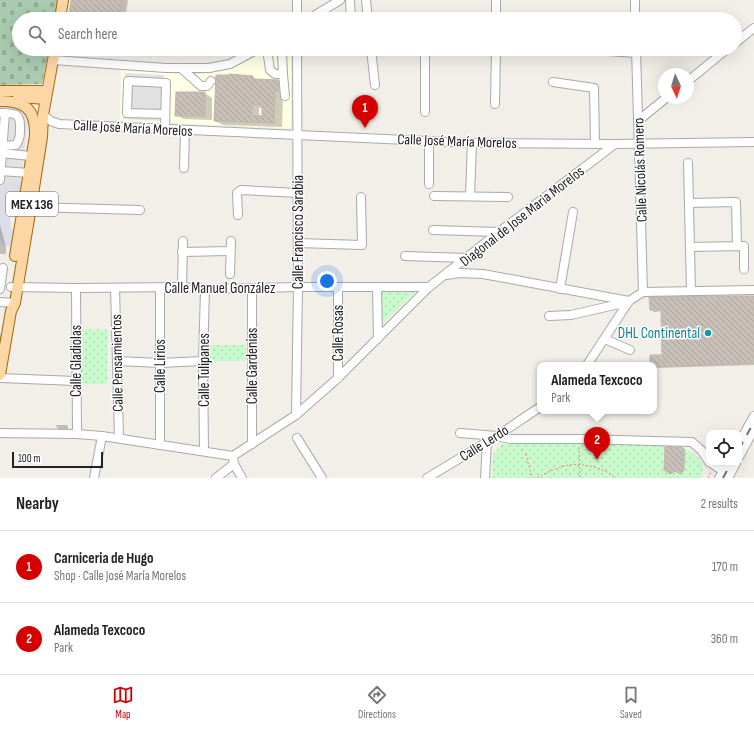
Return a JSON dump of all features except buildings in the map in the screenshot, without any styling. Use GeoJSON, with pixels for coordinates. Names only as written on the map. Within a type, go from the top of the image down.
{"type":"FeatureCollection","features":[{"type":"Feature","properties":{"kind":"main road"},"geometry":{"type":"LineString","coordinates":[[61,12],[63,0]]}},
{"type":"Feature","properties":{"kind":"main road","name":"MEX 136"},"geometry":{"type":"LineString","coordinates":[[0,377],[9,304],[31,207],[42,137],[43,117],[54,56]]}},
{"type":"Feature","properties":{"kind":"main road"},"geometry":{"type":"LineString","coordinates":[[0,91],[47,95]]}},
{"type":"Feature","properties":{"kind":"main road"},"geometry":{"type":"LineString","coordinates":[[0,96],[21,97],[47,95]]}},
{"type":"Feature","properties":{"kind":"main road"},"geometry":{"type":"LineString","coordinates":[[21,97],[36,104],[43,117]]}},
{"type":"Feature","properties":{"kind":"main road"},"geometry":{"type":"LineString","coordinates":[[0,101],[13,101],[28,109],[34,121],[35,136]]}},
{"type":"Feature","properties":{"kind":"main road","name":"MEX 136"},"geometry":{"type":"LineString","coordinates":[[14,287],[31,156],[35,136],[43,117]]}},
{"type":"Feature","properties":{"kind":"street"},"geometry":{"type":"LineString","coordinates":[[297,0],[297,12]]}},
{"type":"Feature","properties":{"kind":"street"},"geometry":{"type":"LineString","coordinates":[[321,12],[340,0]]}},
{"type":"Feature","properties":{"kind":"street"},"geometry":{"type":"LineString","coordinates":[[350,0],[351,12]]}},
{"type":"Feature","properties":{"kind":"street"},"geometry":{"type":"LineString","coordinates":[[366,0],[367,12]]}},
{"type":"Feature","properties":{"kind":"street"},"geometry":{"type":"LineString","coordinates":[[496,0],[496,12]]}},
{"type":"Feature","properties":{"kind":"street"},"geometry":{"type":"LineString","coordinates":[[635,0],[635,12]]}},
{"type":"Feature","properties":{"kind":"street"},"geometry":{"type":"LineString","coordinates":[[742,37],[754,28]]}},
{"type":"Feature","properties":{"kind":"street"},"geometry":{"type":"LineString","coordinates":[[53,60],[181,68],[209,68],[230,64],[245,56]]}},
{"type":"Feature","properties":{"kind":"street"},"geometry":{"type":"LineString","coordinates":[[268,56],[270,70],[275,74],[283,74]]}},
{"type":"Feature","properties":{"kind":"street"},"geometry":{"type":"LineString","coordinates":[[282,56],[285,96]]}},
{"type":"Feature","properties":{"kind":"street","name":"Calle Francisco Sarabia"},"geometry":{"type":"LineString","coordinates":[[296,415],[298,287],[297,56]]}},
{"type":"Feature","properties":{"kind":"street"},"geometry":{"type":"LineString","coordinates":[[372,56],[375,85]]}},
{"type":"Feature","properties":{"kind":"street"},"geometry":{"type":"LineString","coordinates":[[425,56],[425,112]]}},
{"type":"Feature","properties":{"kind":"street"},"geometry":{"type":"LineString","coordinates":[[495,104],[496,56]]}},
{"type":"Feature","properties":{"kind":"street","name":"Calle Nicolás Romero"},"geometry":{"type":"LineString","coordinates":[[636,56],[643,292]]}},
{"type":"Feature","properties":{"kind":"street"},"geometry":{"type":"LineString","coordinates":[[694,75],[719,56]]}},
{"type":"Feature","properties":{"kind":"street"},"geometry":{"type":"LineString","coordinates":[[181,68],[201,86],[207,86],[211,81]]}},
{"type":"Feature","properties":{"kind":"street"},"geometry":{"type":"LineString","coordinates":[[165,114],[127,112],[128,81],[166,83],[165,129]]}},
{"type":"Feature","properties":{"kind":"street"},"geometry":{"type":"LineString","coordinates":[[553,82],[594,88],[595,144]]}},
{"type":"Feature","properties":{"kind":"street"},"geometry":{"type":"LineString","coordinates":[[638,120],[658,104]]}},
{"type":"Feature","properties":{"kind":"street"},"geometry":{"type":"LineString","coordinates":[[0,180],[3,113],[17,115],[20,118],[20,140],[16,144],[2,151]]}},
{"type":"Feature","properties":{"kind":"street","name":"Calle José María Morelos"},"geometry":{"type":"LineString","coordinates":[[43,117],[51,122],[59,124],[472,143],[639,144],[754,142]]}},
{"type":"Feature","properties":{"kind":"street"},"geometry":{"type":"LineString","coordinates":[[184,168],[185,130]]}},
{"type":"Feature","properties":{"kind":"street"},"geometry":{"type":"LineString","coordinates":[[429,141],[429,184]]}},
{"type":"Feature","properties":{"kind":"street"},"geometry":{"type":"LineString","coordinates":[[470,196],[472,143]]}},
{"type":"Feature","properties":{"kind":"street","name":"Diagonal de Jose Maria Morelos"},"geometry":{"type":"LineString","coordinates":[[216,478],[233,460],[252,444],[296,415],[338,378],[429,288],[499,232],[615,144]]}},
{"type":"Feature","properties":{"kind":"street"},"geometry":{"type":"LineString","coordinates":[[2,151],[31,156]]}},
{"type":"Feature","properties":{"kind":"street"},"geometry":{"type":"LineString","coordinates":[[688,163],[691,291]]}},
{"type":"Feature","properties":{"kind":"street"},"geometry":{"type":"LineString","coordinates":[[1,172],[29,173]]}},
{"type":"Feature","properties":{"kind":"street"},"geometry":{"type":"LineString","coordinates":[[238,214],[237,193],[241,190],[298,193]]}},
{"type":"Feature","properties":{"kind":"street"},"geometry":{"type":"LineString","coordinates":[[434,196],[508,197]]}},
{"type":"Feature","properties":{"kind":"street"},"geometry":{"type":"LineString","coordinates":[[298,243],[362,245],[361,197]]}},
{"type":"Feature","properties":{"kind":"street"},"geometry":{"type":"LineString","coordinates":[[689,203],[736,202],[737,246]]}},
{"type":"Feature","properties":{"kind":"street"},"geometry":{"type":"LineString","coordinates":[[31,207],[140,210]]}},
{"type":"Feature","properties":{"kind":"street"},"geometry":{"type":"LineString","coordinates":[[560,289],[573,212]]}},
{"type":"Feature","properties":{"kind":"street"},"geometry":{"type":"LineString","coordinates":[[433,230],[499,232]]}},
{"type":"Feature","properties":{"kind":"street"},"geometry":{"type":"LineString","coordinates":[[182,240],[182,287]]}},
{"type":"Feature","properties":{"kind":"street"},"geometry":{"type":"LineString","coordinates":[[230,274],[231,241]]}},
{"type":"Feature","properties":{"kind":"street"},"geometry":{"type":"LineString","coordinates":[[690,247],[744,246],[744,269]]}},
{"type":"Feature","properties":{"kind":"street"},"geometry":{"type":"LineString","coordinates":[[182,252],[230,251]]}},
{"type":"Feature","properties":{"kind":"street"},"geometry":{"type":"LineString","coordinates":[[405,256],[467,258]]}},
{"type":"Feature","properties":{"kind":"street"},"geometry":{"type":"LineString","coordinates":[[0,289],[3,268]]}},
{"type":"Feature","properties":{"kind":"street"},"geometry":{"type":"LineString","coordinates":[[445,276],[460,273],[483,274],[627,304]]}},
{"type":"Feature","properties":{"kind":"street","name":"Calle Manuel González"},"geometry":{"type":"LineString","coordinates":[[14,287],[182,287],[205,289],[298,287],[429,288]]}},
{"type":"Feature","properties":{"kind":"street","name":"Calle Rosas"},"geometry":{"type":"LineString","coordinates":[[338,287],[338,378]]}},
{"type":"Feature","properties":{"kind":"street","name":"Calle Gladiolas"},"geometry":{"type":"LineString","coordinates":[[76,288],[77,434]]}},
{"type":"Feature","properties":{"kind":"street","name":"Calle Pensamientos"},"geometry":{"type":"LineString","coordinates":[[115,288],[119,438]]}},
{"type":"Feature","properties":{"kind":"street","name":"Calle Lirios"},"geometry":{"type":"LineString","coordinates":[[160,288],[160,445]]}},
{"type":"Feature","properties":{"kind":"street"},"geometry":{"type":"LineString","coordinates":[[377,288],[378,338]]}},
{"type":"Feature","properties":{"kind":"street","name":"Calle Tulipanes"},"geometry":{"type":"LineString","coordinates":[[204,451],[203,360],[205,289]]}},
{"type":"Feature","properties":{"kind":"street","name":"Calle Gardenias"},"geometry":{"type":"LineString","coordinates":[[252,289],[252,444]]}},
{"type":"Feature","properties":{"kind":"street"},"geometry":{"type":"LineString","coordinates":[[589,362],[627,304],[643,292],[754,290]]}},
{"type":"Feature","properties":{"kind":"street"},"geometry":{"type":"LineString","coordinates":[[549,316],[571,315],[620,304],[627,304]]}},
{"type":"Feature","properties":{"kind":"street"},"geometry":{"type":"LineString","coordinates":[[605,339],[630,350]]}},
{"type":"Feature","properties":{"kind":"street"},"geometry":{"type":"LineString","coordinates":[[117,361],[160,363],[203,360]]}},
{"type":"Feature","properties":{"kind":"street"},"geometry":{"type":"LineString","coordinates":[[0,377],[76,381]]}},
{"type":"Feature","properties":{"kind":"street","name":"Calle Lerdo"},"geometry":{"type":"LineString","coordinates":[[427,478],[497,436],[537,409]]}},
{"type":"Feature","properties":{"kind":"street"},"geometry":{"type":"LineString","coordinates":[[742,438],[754,416]]}},
{"type":"Feature","properties":{"kind":"street"},"geometry":{"type":"LineString","coordinates":[[742,451],[754,429]]}},
{"type":"Feature","properties":{"kind":"street"},"geometry":{"type":"LineString","coordinates":[[0,433],[77,434],[102,436],[204,451],[233,460],[242,478]]}},
{"type":"Feature","properties":{"kind":"street"},"geometry":{"type":"LineString","coordinates":[[460,433],[497,436],[510,439],[692,442],[706,456]]}},
{"type":"Feature","properties":{"kind":"street"},"geometry":{"type":"LineString","coordinates":[[94,478],[102,436]]}},
{"type":"Feature","properties":{"kind":"street"},"geometry":{"type":"LineString","coordinates":[[297,438],[322,478]]}},
{"type":"Feature","properties":{"kind":"street"},"geometry":{"type":"LineString","coordinates":[[485,478],[487,442]]}},
{"type":"Feature","properties":{"kind":"street"},"geometry":{"type":"LineString","coordinates":[[714,466],[723,476]]}},
{"type":"Feature","properties":{"kind":"street"},"geometry":{"type":"LineString","coordinates":[[723,476],[727,466]]}},
{"type":"Feature","properties":{"kind":"street"},"geometry":{"type":"LineString","coordinates":[[723,476],[733,466]]}},
{"type":"Feature","properties":{"kind":"path"},"geometry":{"type":"LineString","coordinates":[[579,439],[580,478]]}},
{"type":"Feature","properties":{"kind":"path"},"geometry":{"type":"LineString","coordinates":[[526,454],[532,478]]}},
{"type":"Feature","properties":{"kind":"path"},"geometry":{"type":"LineString","coordinates":[[537,478],[548,471],[569,465],[600,469],[616,478]]}},
{"type":"Feature","properties":{"kind":"shaded area"},"geometry":{"type":"Polygon","coordinates":[[[256,56],[291,56],[291,128],[120,121],[121,70],[201,74],[225,70],[256,56]]]}},
{"type":"Feature","properties":{"kind":"shaded area"},"geometry":{"type":"Polygon","coordinates":[[[125,73],[164,75],[162,121],[123,119],[125,73]]]}},
{"type":"Feature","properties":{"kind":"shaded area"},"geometry":{"type":"Polygon","coordinates":[[[14,105],[24,111],[27,118],[21,181],[15,180],[0,186],[0,106],[14,105]]]}},
{"type":"Feature","properties":{"kind":"shaded area"},"geometry":{"type":"Polygon","coordinates":[[[15,180],[21,181],[19,199],[14,205],[10,218],[11,227],[14,233],[13,246],[8,247],[2,244],[0,239],[0,186],[15,180]]]}},
{"type":"Feature","properties":{"kind":"green space"},"geometry":{"type":"Polygon","coordinates":[[[0,0],[58,0],[56,12],[12,12],[12,56],[48,56],[42,84],[0,85],[0,0]]]}},
{"type":"Feature","properties":{"kind":"green space"},"geometry":{"type":"Polygon","coordinates":[[[380,292],[415,292],[381,325],[380,292]]]}},
{"type":"Feature","properties":{"kind":"green space"},"geometry":{"type":"Polygon","coordinates":[[[79,329],[108,330],[107,384],[79,384],[79,329]]]}},
{"type":"Feature","properties":{"kind":"green space"},"geometry":{"type":"Polygon","coordinates":[[[207,345],[246,345],[246,361],[207,361],[207,345]]]}},
{"type":"Feature","properties":{"kind":"green space"},"geometry":{"type":"Polygon","coordinates":[[[502,444],[677,444],[697,456],[702,465],[703,471],[701,478],[492,478],[493,455],[502,444]]]}},
{"type":"Feature","properties":{"kind":"railway"},"geometry":{"type":"LineString","coordinates":[[742,444],[754,422]]}},
{"type":"Feature","properties":{"kind":"railway"},"geometry":{"type":"LineString","coordinates":[[723,478],[729,466]]}},
{"type":"Feature","properties":{"kind":"place","name":"Carniceria de Hugo"},"geometry":{"type":"Point","coordinates":[365,128]}},
{"type":"Feature","properties":{"kind":"place","name":"DHL Continental"},"geometry":{"type":"Point","coordinates":[708,333]}},
{"type":"Feature","properties":{"kind":"place","name":"Alameda Texcoco"},"geometry":{"type":"Point","coordinates":[597,460]}}]}
